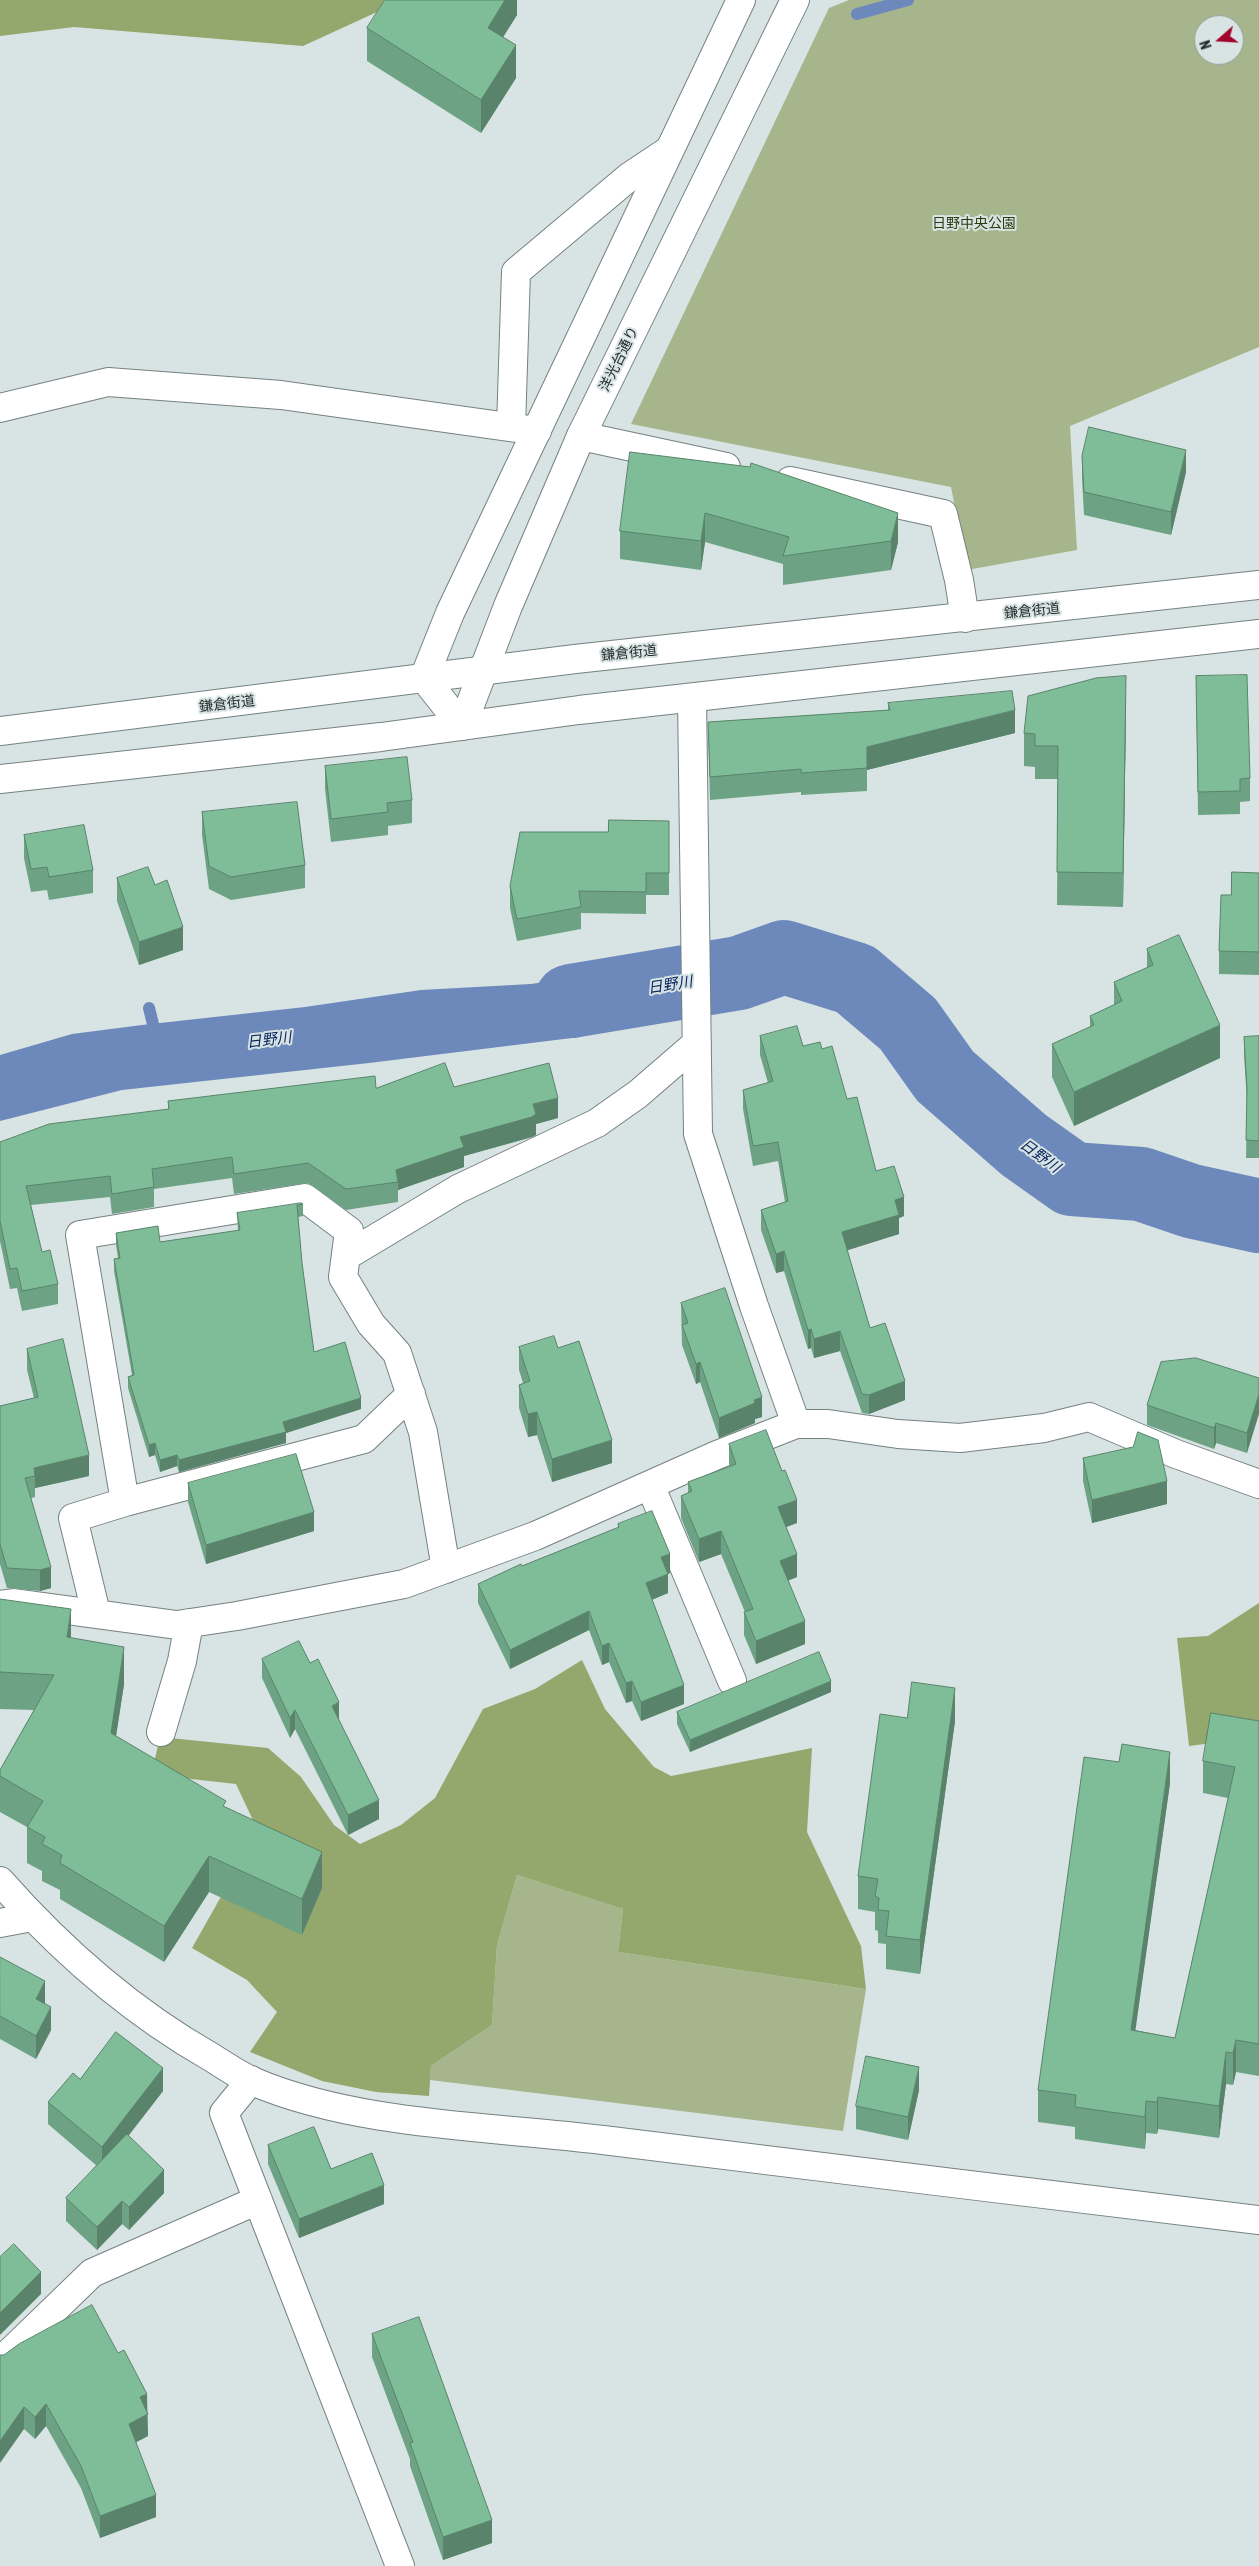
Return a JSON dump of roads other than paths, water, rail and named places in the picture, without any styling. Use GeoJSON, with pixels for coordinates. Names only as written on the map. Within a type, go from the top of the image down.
{"type":"FeatureCollection","features":[{"type":"Feature","properties":{"kind":"street"},"geometry":{"type":"LineString","coordinates":[[462,726],[424,678],[524,429],[668,151],[741,0]]}},
{"type":"Feature","properties":{"kind":"street","name":"洋光台通り"},"geometry":{"type":"LineString","coordinates":[[462,726],[508,606],[581,436],[795,0]]}},
{"type":"Feature","properties":{"kind":"street"},"geometry":{"type":"LineString","coordinates":[[524,429],[516,272],[629,177],[668,151]]}},
{"type":"Feature","properties":{"kind":"street"},"geometry":{"type":"LineString","coordinates":[[0,408],[108,382],[281,395],[524,429]]}},
{"type":"Feature","properties":{"kind":"street"},"geometry":{"type":"LineString","coordinates":[[581,436],[943,514],[959,580],[965,618]]}},
{"type":"Feature","properties":{"kind":"street","name":"鎌倉街道"},"geometry":{"type":"LineString","coordinates":[[0,731],[484,670],[1259,585]]}},
{"type":"Feature","properties":{"kind":"street"},"geometry":{"type":"LineString","coordinates":[[0,779],[1259,634]]}},
{"type":"Feature","properties":{"kind":"street"},"geometry":{"type":"LineString","coordinates":[[692,698],[698,1134],[754,1306],[796,1424]]}},
{"type":"Feature","properties":{"kind":"street"},"geometry":{"type":"LineString","coordinates":[[346,1256],[458,1189],[596,1123],[638,1094],[697,1043]]}},
{"type":"Feature","properties":{"kind":"street"},"geometry":{"type":"LineString","coordinates":[[125,1502],[80,1235],[305,1198],[349,1231],[343,1278],[371,1324],[397,1353],[423,1432],[446,1569]]}},
{"type":"Feature","properties":{"kind":"street"},"geometry":{"type":"LineString","coordinates":[[96,1613],[73,1518],[125,1502],[364,1439],[411,1394]]}},
{"type":"Feature","properties":{"kind":"street"},"geometry":{"type":"LineString","coordinates":[[0,1605],[14,1603],[177,1625],[238,1616],[404,1584],[535,1536],[717,1455],[796,1424],[828,1424],[898,1434],[960,1438],[1044,1428],[1089,1417],[1176,1454],[1259,1484]]}},
{"type":"Feature","properties":{"kind":"street"},"geometry":{"type":"LineString","coordinates":[[650,1485],[732,1680]]}},
{"type":"Feature","properties":{"kind":"street"},"geometry":{"type":"LineString","coordinates":[[161,1732],[182,1661],[189,1623]]}},
{"type":"Feature","properties":{"kind":"street"},"geometry":{"type":"LineString","coordinates":[[0,1881],[32,1917],[113,1989],[174,2036],[251,2080],[320,2103],[427,2122],[594,2139],[1259,2220]]}},
{"type":"Feature","properties":{"kind":"street"},"geometry":{"type":"LineString","coordinates":[[0,1923],[32,1917]]}},
{"type":"Feature","properties":{"kind":"street"},"geometry":{"type":"LineString","coordinates":[[251,2080],[224,2113],[400,2566]]}},
{"type":"Feature","properties":{"kind":"street"},"geometry":{"type":"LineString","coordinates":[[0,2362],[92,2273],[258,2200]]}},
{"type":"Feature","properties":{"kind":"water"},"geometry":{"type":"Polygon","coordinates":[[[672,962],[674,1010],[580,1037],[369,1063],[122,1090],[0,1121],[0,1055],[72,1034],[305,1007],[421,990],[531,984],[672,962]]]}},
{"type":"Feature","properties":{"kind":"waterway"},"geometry":{"type":"LineString","coordinates":[[857,14],[908,0]]}},
{"type":"Feature","properties":{"kind":"waterway","name":"日野川"},"geometry":{"type":"LineString","coordinates":[[571,1001],[739,973],[784,957],[855,979],[908,1024],[945,1076],[1024,1145],[1072,1179],[1141,1184],[1191,1201],[1259,1216]]}},
{"type":"Feature","properties":{"kind":"waterway"},"geometry":{"type":"LineString","coordinates":[[149,1008],[157,1040]]}},
{"type":"Feature","properties":{"kind":"park label","name":"日野中央公園"},"geometry":{"type":"Point","coordinates":[974,224]}}]}
